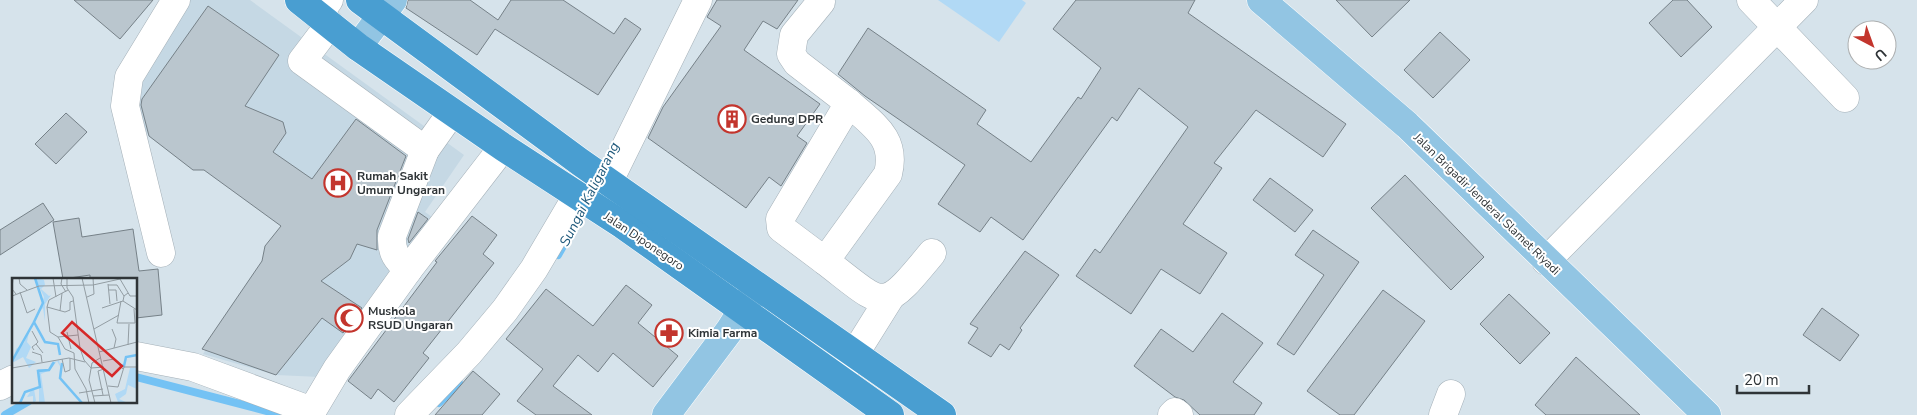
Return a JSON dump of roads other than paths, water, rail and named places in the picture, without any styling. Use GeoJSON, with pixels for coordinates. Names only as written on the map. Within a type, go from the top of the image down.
{"type":"FeatureCollection","features":[{"type":"Feature","properties":{"kind":"highway"},"geometry":{"type":"LineString","coordinates":[[377,5],[580,162],[756,287],[942,415]]}},
{"type":"Feature","properties":{"kind":"highway","name":"Jalan Diponegoro"},"geometry":{"type":"LineString","coordinates":[[319,10],[358,47],[502,147],[623,225],[890,415]]}},
{"type":"Feature","properties":{"kind":"highway"},"geometry":{"type":"LineString","coordinates":[[623,225],[641,204]]}},
{"type":"Feature","properties":{"kind":"main road","name":"Jalan Brigadir Jenderal Slamet Riyadi"},"geometry":{"type":"LineString","coordinates":[[1261,0],[1407,125],[1707,415]]}},
{"type":"Feature","properties":{"kind":"main road"},"geometry":{"type":"LineString","coordinates":[[358,47],[377,5]]}},
{"type":"Feature","properties":{"kind":"main road"},"geometry":{"type":"LineString","coordinates":[[666,415],[743,310],[756,287]]}},
{"type":"Feature","properties":{"kind":"street"},"geometry":{"type":"LineString","coordinates":[[161,253],[125,106],[130,77],[176,0]]}},
{"type":"Feature","properties":{"kind":"street"},"geometry":{"type":"LineString","coordinates":[[606,179],[698,0]]}},
{"type":"Feature","properties":{"kind":"street"},"geometry":{"type":"LineString","coordinates":[[1752,0],[1845,98]]}},
{"type":"Feature","properties":{"kind":"street"},"geometry":{"type":"LineString","coordinates":[[1546,261],[1804,0]]}},
{"type":"Feature","properties":{"kind":"street"},"geometry":{"type":"LineString","coordinates":[[821,2],[794,35],[791,54],[797,63],[849,103],[885,136],[890,148],[891,162],[888,174],[825,261]]}},
{"type":"Feature","properties":{"kind":"street"},"geometry":{"type":"LineString","coordinates":[[319,10],[302,61],[425,150]]}},
{"type":"Feature","properties":{"kind":"street"},"geometry":{"type":"LineString","coordinates":[[849,103],[780,219],[781,228],[868,294],[882,299],[889,299]]}},
{"type":"Feature","properties":{"kind":"street"},"geometry":{"type":"LineString","coordinates":[[408,270],[395,258],[392,248],[392,236],[425,150],[452,112]]}},
{"type":"Feature","properties":{"kind":"street"},"geometry":{"type":"LineString","coordinates":[[138,356],[193,367],[315,413],[337,369],[408,270],[502,147]]}},
{"type":"Feature","properties":{"kind":"street"},"geometry":{"type":"LineString","coordinates":[[412,414],[469,353],[505,310],[580,198]]}},
{"type":"Feature","properties":{"kind":"street"},"geometry":{"type":"LineString","coordinates":[[839,379],[889,299],[903,288],[932,253]]}},
{"type":"Feature","properties":{"kind":"street"},"geometry":{"type":"LineString","coordinates":[[0,386],[12,380]]}},
{"type":"Feature","properties":{"kind":"street"},"geometry":{"type":"LineString","coordinates":[[1172,415],[1175,412],[1179,415]]}},
{"type":"Feature","properties":{"kind":"waterway","name":"Sungai Kaligarang"},"geometry":{"type":"LineString","coordinates":[[558,255],[582,213]]}},
{"type":"Feature","properties":{"kind":"waterway","name":"Sungai Kaligarang"},"geometry":{"type":"LineString","coordinates":[[138,378],[282,415]]}},
{"type":"Feature","properties":{"kind":"waterway","name":"Sungai Kaligarang"},"geometry":{"type":"LineString","coordinates":[[439,403],[459,383]]}},
{"type":"Feature","properties":{"kind":"waterway","name":"Sungai Kaligarang"},"geometry":{"type":"LineString","coordinates":[[5,415],[27,402]]}},
{"type":"Feature","properties":{"kind":"place","name":"Gedung DPR"},"geometry":{"type":"Point","coordinates":[732,119]}},
{"type":"Feature","properties":{"kind":"place","name":"Rumah Sakit Umum Ungaran"},"geometry":{"type":"Point","coordinates":[338,183]}},
{"type":"Feature","properties":{"kind":"place","name":"Mushola RSUD Ungaran"},"geometry":{"type":"Point","coordinates":[349,318]}},
{"type":"Feature","properties":{"kind":"place","name":"Kimia Farma"},"geometry":{"type":"Point","coordinates":[669,333]}}]}
